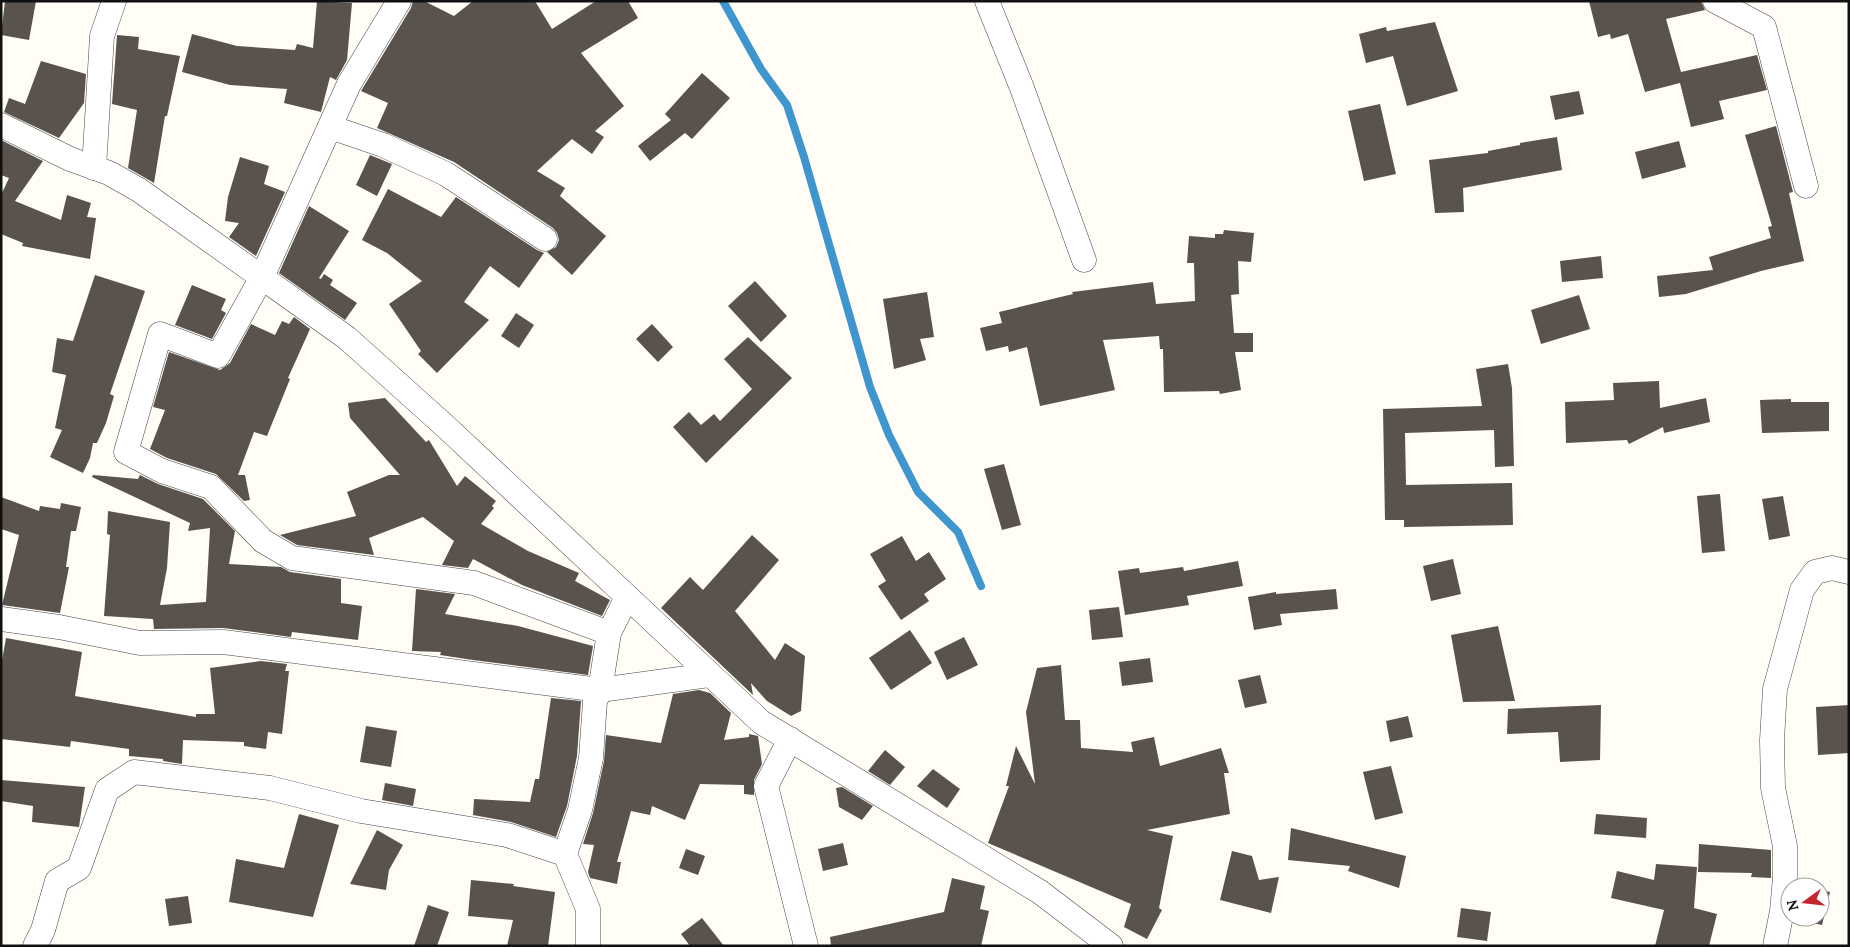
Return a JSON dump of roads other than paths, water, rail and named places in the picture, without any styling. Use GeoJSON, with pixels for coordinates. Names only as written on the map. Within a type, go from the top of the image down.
{"type":"FeatureCollection","features":[{"type":"Feature","properties":{"kind":"street"},"geometry":{"type":"LineString","coordinates":[[94,168],[102,36],[114,1]]}},
{"type":"Feature","properties":{"kind":"street"},"geometry":{"type":"LineString","coordinates":[[399,1],[349,84],[262,277],[218,356],[160,334],[126,452],[162,471],[211,488],[263,541],[292,558],[474,583],[609,634]]}},
{"type":"Feature","properties":{"kind":"street"},"geometry":{"type":"LineString","coordinates":[[987,1],[1022,88],[1084,260]]}},
{"type":"Feature","properties":{"kind":"street"},"geometry":{"type":"LineString","coordinates":[[1715,1],[1764,27],[1806,186]]}},
{"type":"Feature","properties":{"kind":"street"},"geometry":{"type":"LineString","coordinates":[[1,125],[139,190],[347,338],[445,426],[761,722],[1040,892],[1111,946]]}},
{"type":"Feature","properties":{"kind":"street"},"geometry":{"type":"LineString","coordinates":[[330,127],[383,146],[446,174],[544,239]]}},
{"type":"Feature","properties":{"kind":"street"},"geometry":{"type":"LineString","coordinates":[[1775,946],[1782,912],[1785,846],[1774,788],[1772,740],[1775,689],[1802,590],[1815,572],[1832,568],[1849,572]]}},
{"type":"Feature","properties":{"kind":"street"},"geometry":{"type":"LineString","coordinates":[[588,946],[588,909],[565,854],[580,810],[591,758],[595,702],[600,690],[609,634],[626,597]]}},
{"type":"Feature","properties":{"kind":"street"},"geometry":{"type":"LineString","coordinates":[[1,619],[59,627],[140,643],[223,642],[600,690],[709,674]]}},
{"type":"Feature","properties":{"kind":"street"},"geometry":{"type":"LineString","coordinates":[[790,739],[766,786],[806,946]]}},
{"type":"Feature","properties":{"kind":"street"},"geometry":{"type":"LineString","coordinates":[[35,946],[43,930],[57,882],[79,868],[107,790],[134,772],[270,788],[361,811],[507,835],[565,854]]}},
{"type":"Feature","properties":{"kind":"waterway"},"geometry":{"type":"LineString","coordinates":[[723,1],[761,69],[787,105],[804,157],[870,387],[889,435],[918,492],[958,532],[981,586]]}}]}
